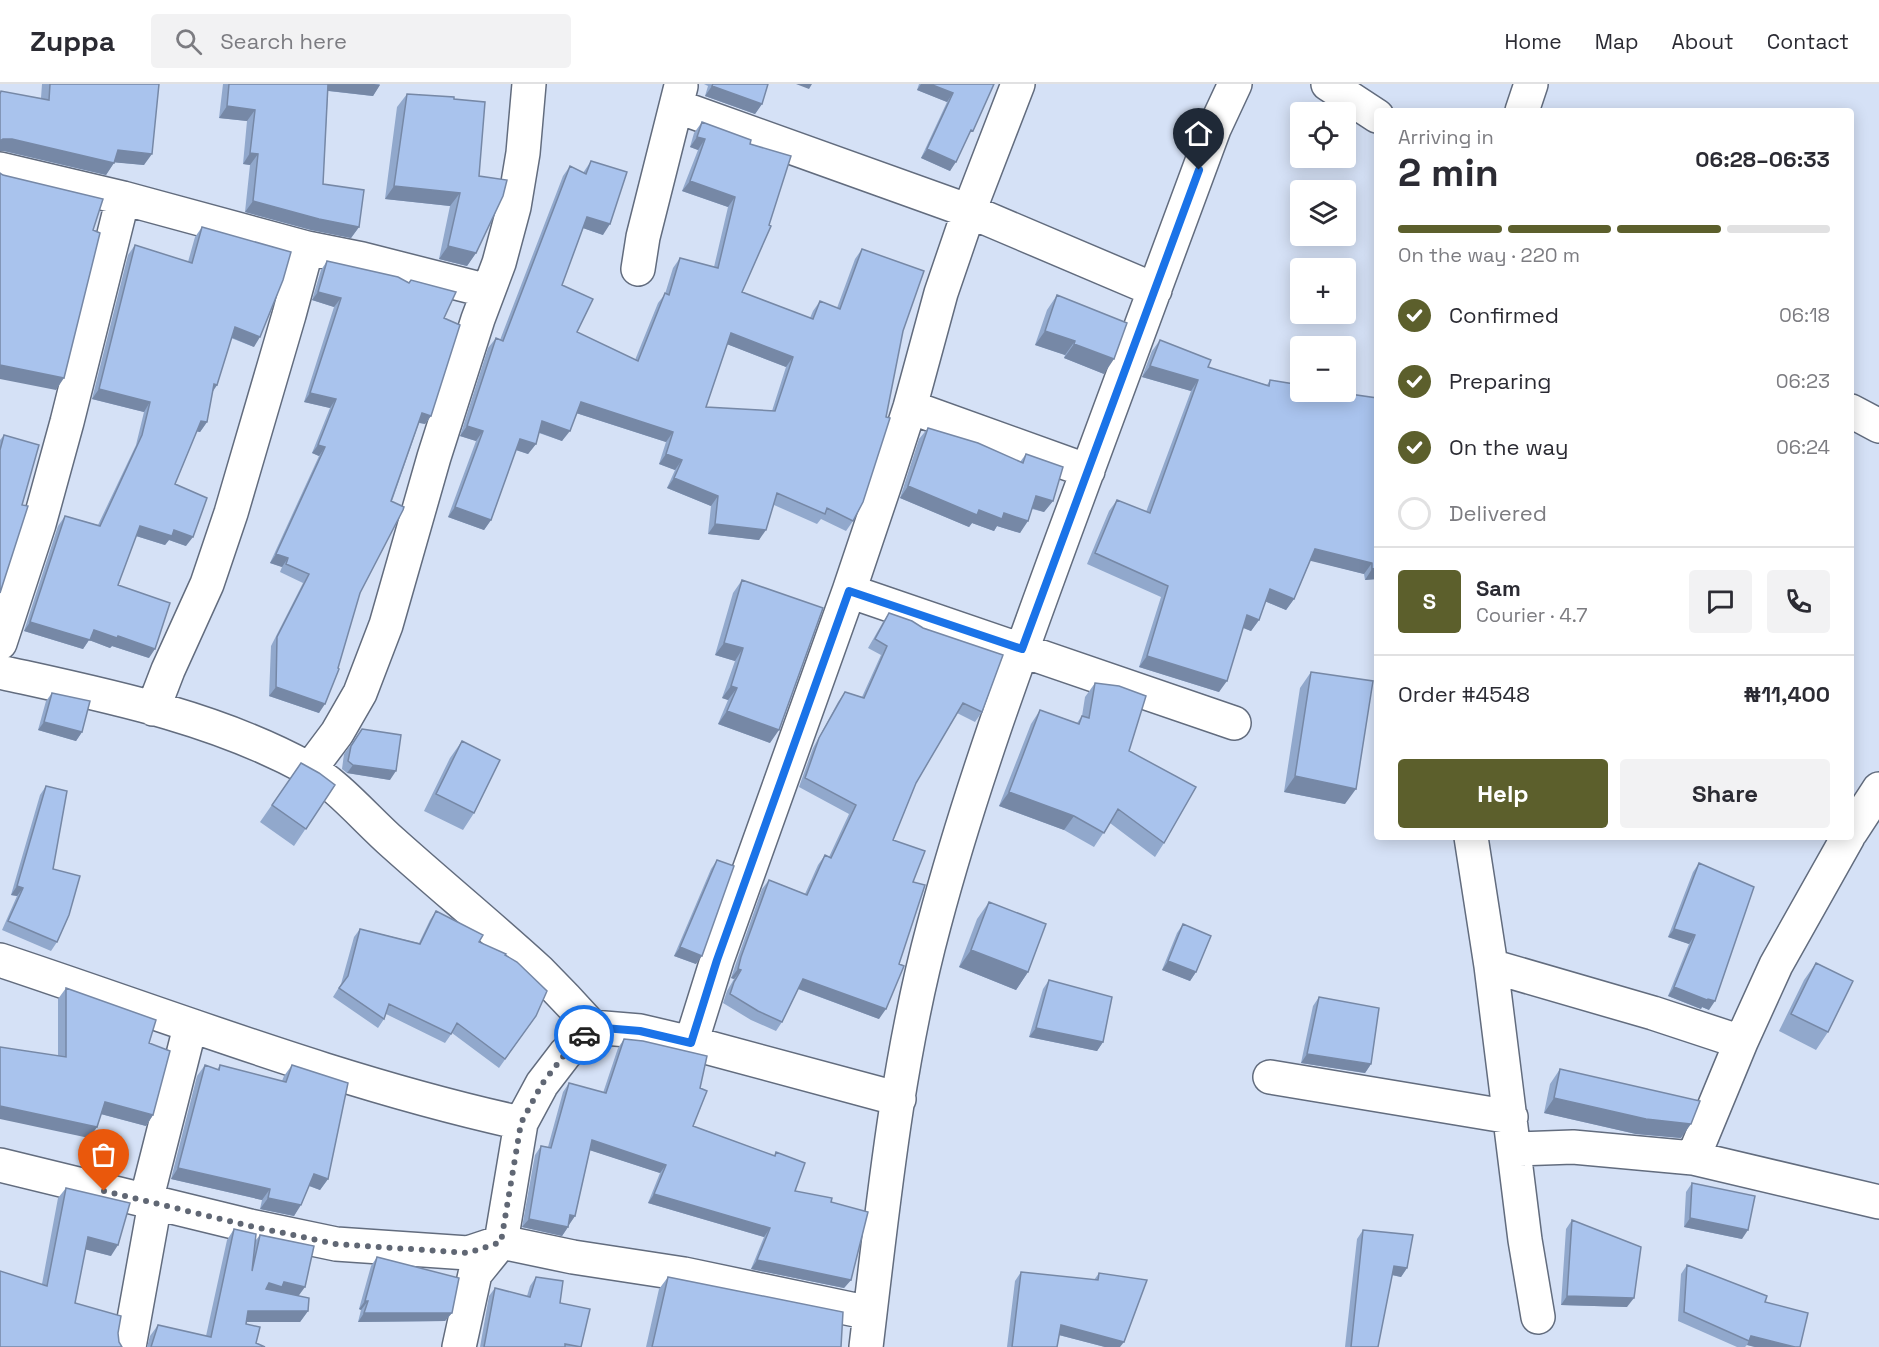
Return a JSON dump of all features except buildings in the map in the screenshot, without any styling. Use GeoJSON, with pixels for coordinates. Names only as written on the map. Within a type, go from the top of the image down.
{"type":"FeatureCollection","features":[{"type":"Feature","properties":{"kind":"street"},"geometry":{"type":"LineString","coordinates":[[310,769],[337,733],[360,693],[386,625],[434,458],[514,207],[523,153],[529,84]]}},
{"type":"Feature","properties":{"kind":"street"},"geometry":{"type":"LineString","coordinates":[[691,1043],[720,949],[849,591],[910,407],[941,293],[969,211],[1018,84]]}},
{"type":"Feature","properties":{"kind":"street"},"geometry":{"type":"LineString","coordinates":[[866,1347],[899,1099],[916,1003],[934,927],[966,814],[1022,649],[1214,129],[1235,84]]}},
{"type":"Feature","properties":{"kind":"street"},"geometry":{"type":"LineString","coordinates":[[1328,84],[1374,114]]}},
{"type":"Feature","properties":{"kind":"street"},"geometry":{"type":"LineString","coordinates":[[1523,108],[1531,84]]}},
{"type":"Feature","properties":{"kind":"street"},"geometry":{"type":"LineString","coordinates":[[638,270],[643,237],[679,95],[969,211],[1155,290]]}},
{"type":"Feature","properties":{"kind":"street"},"geometry":{"type":"LineString","coordinates":[[0,169],[123,198],[307,248],[362,259],[488,291]]}},
{"type":"Feature","properties":{"kind":"street"},"geometry":{"type":"LineString","coordinates":[[0,643],[39,524],[123,198]]}},
{"type":"Feature","properties":{"kind":"street"},"geometry":{"type":"LineString","coordinates":[[153,709],[207,584],[231,513],[290,315],[307,248]]}},
{"type":"Feature","properties":{"kind":"street"},"geometry":{"type":"LineString","coordinates":[[910,407],[1088,471]]}},
{"type":"Feature","properties":{"kind":"street"},"geometry":{"type":"LineString","coordinates":[[1854,413],[1879,426]]}},
{"type":"Feature","properties":{"kind":"street"},"geometry":{"type":"LineString","coordinates":[[849,591],[1234,723]]}},
{"type":"Feature","properties":{"kind":"street"},"geometry":{"type":"LineString","coordinates":[[0,672],[153,709],[231,732],[310,769],[541,973],[592,1027],[640,1031],[899,1099]]}},
{"type":"Feature","properties":{"kind":"street"},"geometry":{"type":"LineString","coordinates":[[1854,827],[1879,789]]}},
{"type":"Feature","properties":{"kind":"street"},"geometry":{"type":"LineString","coordinates":[[1471,840],[1491,966],[1525,1240],[1538,1317]]}},
{"type":"Feature","properties":{"kind":"street"},"geometry":{"type":"LineString","coordinates":[[1694,1158],[1740,1042],[1776,966],[1846,840]]}},
{"type":"Feature","properties":{"kind":"street"},"geometry":{"type":"LineString","coordinates":[[0,960],[86,988],[190,1027],[443,1104],[521,1123]]}},
{"type":"Feature","properties":{"kind":"street"},"geometry":{"type":"LineString","coordinates":[[1491,966],[1653,1013],[1740,1042]]}},
{"type":"Feature","properties":{"kind":"street"},"geometry":{"type":"LineString","coordinates":[[129,1347],[151,1202],[190,1027]]}},
{"type":"Feature","properties":{"kind":"street"},"geometry":{"type":"LineString","coordinates":[[459,1347],[475,1274],[501,1242],[521,1123],[542,1084],[565,1054],[592,1027]]}},
{"type":"Feature","properties":{"kind":"street"},"geometry":{"type":"LineString","coordinates":[[1270,1077],[1511,1117]]}},
{"type":"Feature","properties":{"kind":"street"},"geometry":{"type":"LineString","coordinates":[[1514,1149],[1573,1147],[1694,1158],[1879,1202]]}},
{"type":"Feature","properties":{"kind":"street"},"geometry":{"type":"LineString","coordinates":[[0,1165],[250,1226],[336,1244],[468,1253],[501,1242],[573,1257],[684,1274],[870,1313]]}},
{"type":"Feature","properties":{"kind":"way so far"},"geometry":{"type":"LineString","coordinates":[[104,1191],[336,1244],[468,1253],[501,1242],[521,1123],[542,1084],[565,1054],[584,1035]]}},
{"type":"Feature","properties":{"kind":"route"},"geometry":{"type":"LineString","coordinates":[[584,1035],[592,1027],[640,1031],[691,1043],[717,960],[849,591],[1022,649],[1199,170]]}}]}
